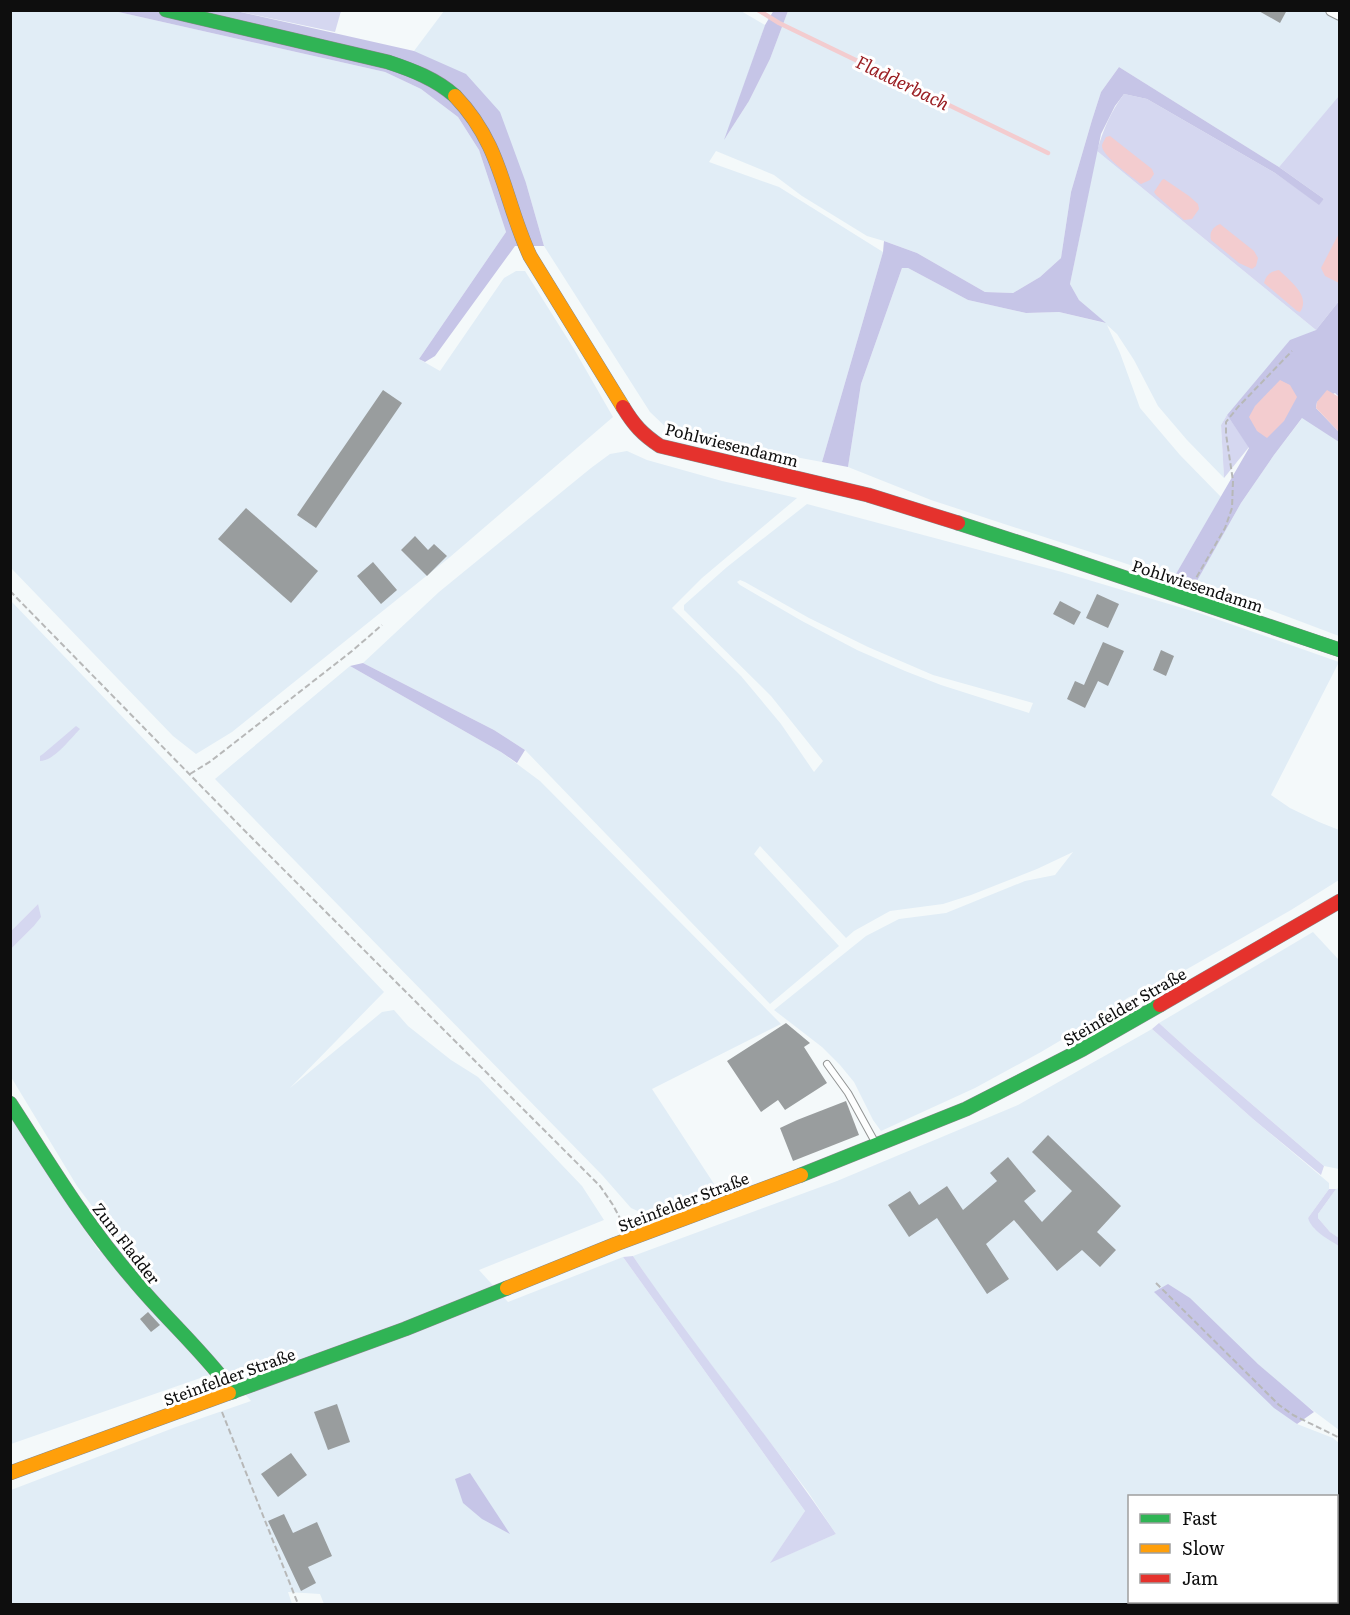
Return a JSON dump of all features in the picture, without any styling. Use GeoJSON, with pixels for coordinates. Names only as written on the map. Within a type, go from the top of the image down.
{"type":"FeatureCollection","features":[{"type":"Feature","properties":{"kind":"street","name":"Pohlwiesendamm"},"geometry":{"type":"LineString","coordinates":[[166,10],[395,64],[424,76],[452,93],[472,114],[492,146],[530,256],[634,424],[645,436],[660,446],[868,495],[1340,650]]}},
{"type":"Feature","properties":{"kind":"street"},"geometry":{"type":"LineString","coordinates":[[1332,10],[1340,14]]}},
{"type":"Feature","properties":{"kind":"street","name":"Steinfelder Straße"},"geometry":{"type":"LineString","coordinates":[[10,1473],[405,1329],[631,1238],[795,1177],[966,1109],[1083,1049],[1340,901]]}},
{"type":"Feature","properties":{"kind":"street","name":"Zum Fladder"},"geometry":{"type":"LineString","coordinates":[[10,1103],[98,1238],[233,1392]]}},
{"type":"Feature","properties":{"kind":"lane"},"geometry":{"type":"LineString","coordinates":[[827,1064],[849,1093],[875,1144]]}},
{"type":"Feature","properties":{"kind":"path"},"geometry":{"type":"LineString","coordinates":[[1184,598],[1225,528],[1232,508],[1233,481],[1226,422],[1292,351]]}},
{"type":"Feature","properties":{"kind":"path"},"geometry":{"type":"LineString","coordinates":[[10,591],[600,1186],[614,1205],[631,1238]]}},
{"type":"Feature","properties":{"kind":"path"},"geometry":{"type":"LineString","coordinates":[[190,774],[211,761],[382,625]]}},
{"type":"Feature","properties":{"kind":"path"},"geometry":{"type":"LineString","coordinates":[[1156,1283],[1279,1405],[1293,1415],[1340,1438]]}},
{"type":"Feature","properties":{"kind":"path"},"geometry":{"type":"LineString","coordinates":[[217,1398],[298,1605]]}},
{"type":"Feature","properties":{"kind":"shaded area"},"geometry":{"type":"Polygon","coordinates":[[[774,10],[788,11],[770,59],[749,101],[724,140],[765,25],[774,10]]]}},
{"type":"Feature","properties":{"kind":"shaded area"},"geometry":{"type":"Polygon","coordinates":[[[1339,10],[1340,96],[1279,167],[1119,67],[1101,92],[1092,120],[1071,192],[1061,258],[1040,277],[1013,293],[985,292],[917,253],[867,236],[802,196],[774,175],[716,151],[709,162],[779,187],[883,252],[822,462],[673,434],[650,412],[544,246],[526,183],[414,51],[444,11],[741,11],[765,25],[726,137],[749,101],[770,59],[788,11],[1339,10]]]}},
{"type":"Feature","properties":{"kind":"shaded area"},"geometry":{"type":"Polygon","coordinates":[[[10,11],[114,11],[385,72],[421,89],[458,117],[479,150],[506,232],[419,359],[440,371],[504,278],[516,271],[525,271],[613,417],[450,557],[232,732],[196,754],[173,736],[11,568],[10,11]]]}},
{"type":"Feature","properties":{"kind":"shaded area"},"geometry":{"type":"Polygon","coordinates":[[[114,11],[236,11],[414,51],[466,74],[500,112],[526,183],[544,246],[515,246],[435,356],[425,362],[419,359],[506,232],[479,150],[458,117],[421,89],[385,72],[114,11]]]}},
{"type":"Feature","properties":{"kind":"shaded area"},"geometry":{"type":"Polygon","coordinates":[[[236,11],[341,11],[335,32],[236,11]]]}},
{"type":"Feature","properties":{"kind":"shaded area"},"geometry":{"type":"Polygon","coordinates":[[[1119,67],[1279,167],[1324,199],[1319,205],[1275,173],[1147,99],[1124,94],[1115,106],[1101,134],[1070,284],[1079,300],[1106,323],[1059,312],[1026,313],[968,300],[908,268],[902,268],[861,384],[848,467],[822,462],[883,252],[884,241],[917,253],[985,292],[1013,293],[1040,277],[1061,258],[1071,192],[1092,120],[1101,92],[1119,67]]]}},
{"type":"Feature","properties":{"kind":"shaded area"},"geometry":{"type":"Polygon","coordinates":[[[1124,94],[1147,99],[1275,173],[1319,204],[1324,199],[1279,167],[1339,96],[1339,301],[1316,330],[1097,151],[1108,121],[1124,94]]]}},
{"type":"Feature","properties":{"kind":"shaded area"},"geometry":{"type":"Polygon","coordinates":[[[1110,136],[1152,169],[1154,174],[1150,180],[1141,184],[1118,167],[1107,155],[1102,145],[1106,137],[1110,136]]]}},
{"type":"Feature","properties":{"kind":"shaded area"},"geometry":{"type":"Polygon","coordinates":[[[1097,151],[1316,330],[1290,341],[1227,415],[1221,425],[1224,478],[1158,406],[1134,360],[1117,334],[1107,325],[1140,408],[1180,455],[1221,497],[1173,579],[931,500],[848,467],[861,384],[902,268],[908,268],[968,300],[1026,313],[1059,312],[1105,323],[1079,300],[1070,284],[1097,151]]]}},
{"type":"Feature","properties":{"kind":"shaded area"},"geometry":{"type":"Polygon","coordinates":[[[1164,179],[1198,204],[1199,209],[1192,219],[1184,220],[1156,195],[1154,192],[1164,179]]]}},
{"type":"Feature","properties":{"kind":"shaded area"},"geometry":{"type":"Polygon","coordinates":[[[1220,224],[1254,251],[1258,258],[1256,266],[1252,269],[1239,263],[1211,240],[1212,230],[1220,224]]]}},
{"type":"Feature","properties":{"kind":"shaded area"},"geometry":{"type":"Polygon","coordinates":[[[1339,235],[1339,283],[1325,276],[1321,268],[1339,235]]]}},
{"type":"Feature","properties":{"kind":"shaded area"},"geometry":{"type":"Polygon","coordinates":[[[1279,270],[1301,295],[1303,306],[1300,312],[1264,283],[1269,274],[1279,270]]]}},
{"type":"Feature","properties":{"kind":"shaded area"},"geometry":{"type":"Polygon","coordinates":[[[1339,301],[1339,397],[1335,393],[1317,402],[1316,408],[1339,432],[1339,442],[1302,418],[1241,503],[1193,588],[1173,579],[1249,448],[1227,415],[1290,340],[1316,330],[1339,301]]]}},
{"type":"Feature","properties":{"kind":"shaded area"},"geometry":{"type":"Polygon","coordinates":[[[1280,380],[1290,385],[1297,397],[1284,421],[1267,438],[1257,431],[1249,417],[1255,406],[1280,380]]]}},
{"type":"Feature","properties":{"kind":"shaded area"},"geometry":{"type":"Polygon","coordinates":[[[1327,390],[1339,397],[1339,432],[1316,408],[1317,402],[1327,390]]]}},
{"type":"Feature","properties":{"kind":"shaded area"},"geometry":{"type":"Polygon","coordinates":[[[1227,415],[1249,447],[1224,478],[1221,425],[1227,415]]]}},
{"type":"Feature","properties":{"kind":"shaded area"},"geometry":{"type":"Polygon","coordinates":[[[1303,417],[1339,442],[1339,636],[1265,608],[1193,588],[1241,503],[1303,417]]]}},
{"type":"Feature","properties":{"kind":"shaded area"},"geometry":{"type":"Polygon","coordinates":[[[627,451],[647,460],[722,481],[797,498],[702,578],[672,608],[741,676],[781,724],[814,772],[823,761],[771,696],[684,610],[684,605],[727,567],[807,504],[1062,572],[1199,613],[1339,662],[1271,795],[1290,808],[1339,830],[1339,880],[1152,989],[1129,997],[1041,1052],[975,1088],[881,1131],[854,1082],[840,1065],[822,1047],[774,1010],[866,936],[899,919],[946,913],[1025,881],[1055,875],[1073,852],[971,895],[943,904],[890,911],[846,938],[760,846],[754,854],[839,946],[770,1004],[525,750],[494,730],[363,663],[439,592],[610,454],[627,451]],[[740,580],[737,582],[802,621],[857,650],[941,685],[1029,713],[1033,703],[933,675],[809,618],[740,580]]]}},
{"type":"Feature","properties":{"kind":"shaded area"},"geometry":{"type":"Polygon","coordinates":[[[11,601],[384,992],[290,1088],[382,1012],[394,1010],[408,1026],[451,1060],[478,1077],[582,1186],[604,1220],[479,1270],[508,1302],[623,1257],[805,1511],[771,1562],[836,1534],[808,1492],[670,1311],[633,1256],[837,1181],[1018,1105],[1152,1029],[1329,1183],[1329,1189],[1308,1218],[1314,1228],[1339,1246],[1339,1430],[1295,1397],[1258,1364],[1155,1292],[1297,1424],[1333,1438],[1339,1443],[1339,1604],[324,1604],[320,1594],[288,1592],[292,1604],[11,1604],[11,1490],[251,1401],[183,1323],[172,1329],[209,1375],[11,1444],[10,1117],[99,1251],[119,1242],[77,1186],[11,1077],[11,949],[33,927],[38,904],[11,931],[11,601]]]}},
{"type":"Feature","properties":{"kind":"shaded area"},"geometry":{"type":"Polygon","coordinates":[[[363,663],[494,730],[525,750],[517,763],[350,666],[363,663]]]}},
{"type":"Feature","properties":{"kind":"shaded area"},"geometry":{"type":"Polygon","coordinates":[[[350,666],[501,752],[540,781],[781,1024],[652,1089],[718,1190],[642,1213],[631,1208],[602,1175],[215,779],[350,666]]]}},
{"type":"Feature","properties":{"kind":"shaded area"},"geometry":{"type":"Polygon","coordinates":[[[76,726],[80,729],[62,749],[40,761],[40,756],[76,726]]]}},
{"type":"Feature","properties":{"kind":"shaded area"},"geometry":{"type":"Polygon","coordinates":[[[38,904],[41,917],[11,949],[11,931],[38,904]]]}},
{"type":"Feature","properties":{"kind":"shaded area"},"geometry":{"type":"Polygon","coordinates":[[[1313,932],[1339,960],[1339,1169],[1324,1166],[1159,1023],[1313,932]]]}},
{"type":"Feature","properties":{"kind":"shaded area"},"geometry":{"type":"Polygon","coordinates":[[[1159,1023],[1324,1166],[1321,1175],[1253,1119],[1152,1029],[1159,1023]]]}},
{"type":"Feature","properties":{"kind":"shaded area"},"geometry":{"type":"Polygon","coordinates":[[[1339,1188],[1339,1238],[1330,1232],[1318,1218],[1318,1214],[1339,1188]]]}},
{"type":"Feature","properties":{"kind":"shaded area"},"geometry":{"type":"Polygon","coordinates":[[[1329,1189],[1336,1189],[1318,1214],[1318,1218],[1330,1232],[1339,1238],[1339,1246],[1317,1231],[1308,1218],[1329,1189]]]}},
{"type":"Feature","properties":{"kind":"shaded area"},"geometry":{"type":"Polygon","coordinates":[[[633,1256],[836,1534],[770,1563],[805,1511],[623,1257],[633,1256]]]}},
{"type":"Feature","properties":{"kind":"shaded area"},"geometry":{"type":"Polygon","coordinates":[[[1168,1284],[1190,1298],[1258,1364],[1314,1412],[1297,1424],[1274,1408],[1154,1292],[1168,1284]]]}},
{"type":"Feature","properties":{"kind":"shaded area"},"geometry":{"type":"Polygon","coordinates":[[[470,1473],[510,1534],[482,1519],[463,1503],[455,1479],[470,1473]]]}},
{"type":"Feature","properties":{"kind":"building"},"geometry":{"type":"Polygon","coordinates":[[[1257,10],[1287,10],[1280,23],[1257,10]]]}},
{"type":"Feature","properties":{"kind":"building"},"geometry":{"type":"Polygon","coordinates":[[[383,390],[402,403],[316,528],[297,515],[383,390]]]}},
{"type":"Feature","properties":{"kind":"building"},"geometry":{"type":"Polygon","coordinates":[[[246,508],[318,571],[291,603],[218,539],[246,508]]]}},
{"type":"Feature","properties":{"kind":"building"},"geometry":{"type":"Polygon","coordinates":[[[415,536],[428,550],[434,544],[447,556],[427,576],[401,550],[415,536]]]}},
{"type":"Feature","properties":{"kind":"building"},"geometry":{"type":"Polygon","coordinates":[[[373,562],[397,590],[381,604],[357,576],[373,562]]]}},
{"type":"Feature","properties":{"kind":"building"},"geometry":{"type":"Polygon","coordinates":[[[1097,594],[1119,604],[1108,628],[1086,618],[1097,594]]]}},
{"type":"Feature","properties":{"kind":"building"},"geometry":{"type":"Polygon","coordinates":[[[1060,601],[1081,612],[1074,625],[1053,614],[1060,601]]]}},
{"type":"Feature","properties":{"kind":"building"},"geometry":{"type":"Polygon","coordinates":[[[1103,642],[1124,651],[1108,686],[1098,681],[1085,708],[1067,699],[1075,681],[1084,685],[1103,642]]]}},
{"type":"Feature","properties":{"kind":"building"},"geometry":{"type":"Polygon","coordinates":[[[1161,650],[1174,656],[1166,676],[1153,670],[1161,650]]]}},
{"type":"Feature","properties":{"kind":"building"},"geometry":{"type":"Polygon","coordinates":[[[786,1023],[810,1043],[804,1047],[827,1083],[785,1110],[778,1100],[761,1112],[727,1061],[786,1023]]]}},
{"type":"Feature","properties":{"kind":"building"},"geometry":{"type":"Polygon","coordinates":[[[846,1101],[859,1135],[793,1161],[780,1128],[846,1101]]]}},
{"type":"Feature","properties":{"kind":"building"},"geometry":{"type":"Polygon","coordinates":[[[1048,1135],[1121,1206],[1097,1232],[1116,1250],[1100,1267],[1082,1250],[1057,1271],[1014,1220],[986,1244],[1009,1279],[987,1294],[937,1218],[909,1237],[888,1205],[910,1191],[919,1205],[947,1186],[963,1210],[997,1181],[990,1173],[1008,1157],[1036,1191],[1024,1201],[1042,1222],[1072,1191],[1032,1152],[1048,1135]]]}},
{"type":"Feature","properties":{"kind":"building"},"geometry":{"type":"Polygon","coordinates":[[[148,1312],[160,1325],[151,1332],[140,1319],[148,1312]]]}},
{"type":"Feature","properties":{"kind":"building"},"geometry":{"type":"Polygon","coordinates":[[[337,1404],[350,1442],[328,1450],[314,1412],[337,1404]]]}},
{"type":"Feature","properties":{"kind":"building"},"geometry":{"type":"Polygon","coordinates":[[[291,1453],[307,1475],[278,1497],[261,1474],[291,1453]]]}},
{"type":"Feature","properties":{"kind":"building"},"geometry":{"type":"Polygon","coordinates":[[[284,1514],[293,1533],[317,1522],[332,1556],[308,1567],[316,1583],[301,1591],[268,1521],[284,1514]]]}},
{"type":"Feature","properties":{"kind":"waterway","name":"Fladderbach"},"geometry":{"type":"LineString","coordinates":[[758,10],[779,23],[1048,153]]}},
{"type":"Feature","properties":{"kind":"traffic: fast"},"geometry":{"type":"LineString","coordinates":[[166,10],[388,62],[432,80],[455,96]]}},
{"type":"Feature","properties":{"kind":"traffic: fast"},"geometry":{"type":"LineString","coordinates":[[958,523],[1340,650]]}},
{"type":"Feature","properties":{"kind":"traffic: fast"},"geometry":{"type":"LineString","coordinates":[[801,1175],[966,1109],[1083,1049],[1160,1005]]}},
{"type":"Feature","properties":{"kind":"traffic: fast"},"geometry":{"type":"LineString","coordinates":[[10,1103],[99,1237],[145,1293],[233,1392]]}},
{"type":"Feature","properties":{"kind":"traffic: fast"},"geometry":{"type":"LineString","coordinates":[[229,1393],[405,1329],[507,1288]]}},
{"type":"Feature","properties":{"kind":"traffic: slow"},"geometry":{"type":"LineString","coordinates":[[455,96],[471,115],[493,153],[530,256],[623,407]]}},
{"type":"Feature","properties":{"kind":"traffic: slow"},"geometry":{"type":"LineString","coordinates":[[507,1288],[616,1244],[801,1175]]}},
{"type":"Feature","properties":{"kind":"traffic: slow"},"geometry":{"type":"LineString","coordinates":[[10,1473],[229,1393]]}},
{"type":"Feature","properties":{"kind":"traffic: jam"},"geometry":{"type":"LineString","coordinates":[[623,407],[639,429],[660,446],[868,495],[958,523]]}},
{"type":"Feature","properties":{"kind":"traffic: jam"},"geometry":{"type":"LineString","coordinates":[[1160,1005],[1340,901]]}}]}
